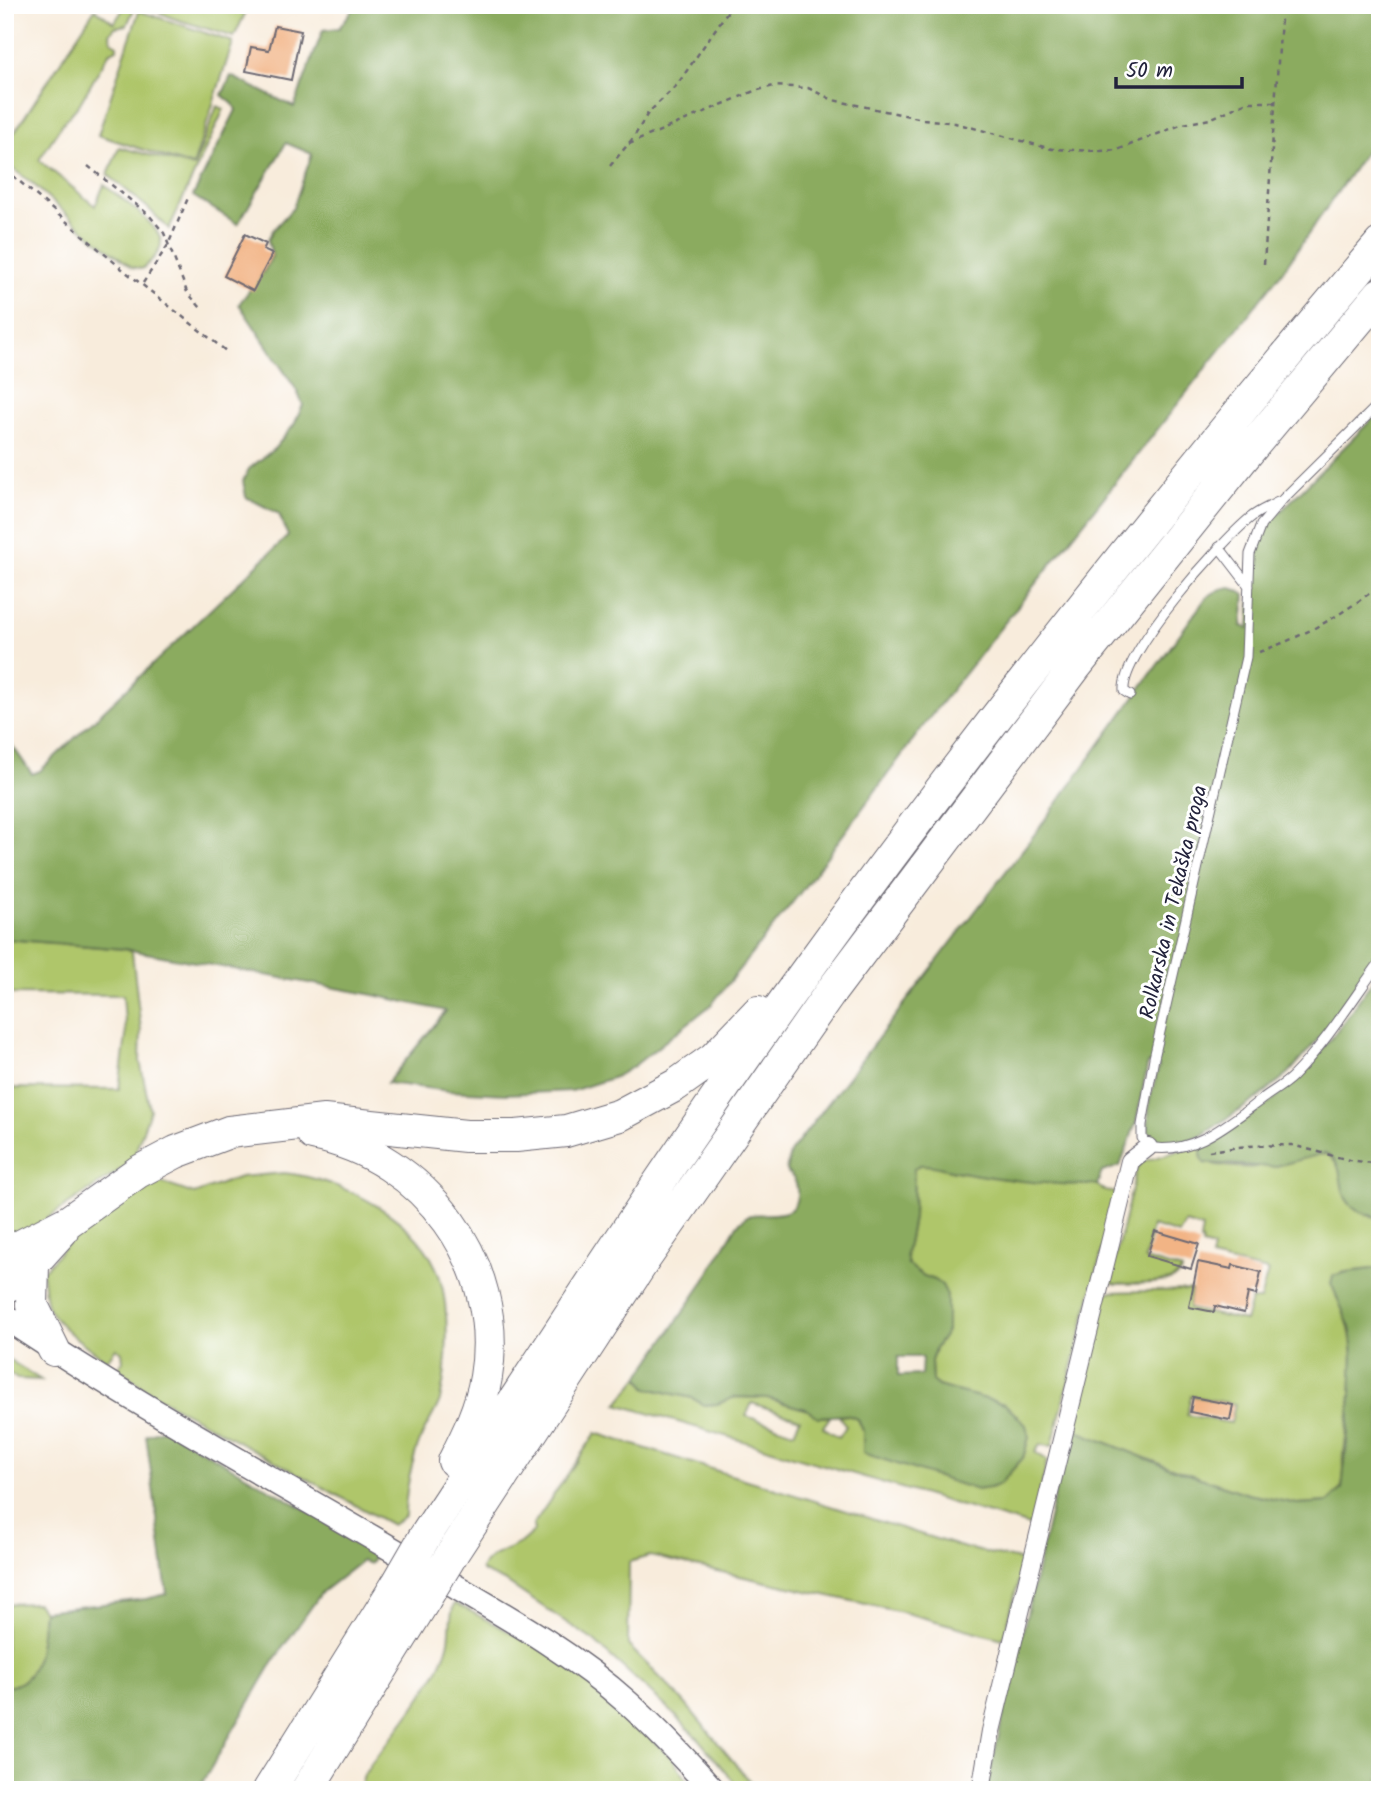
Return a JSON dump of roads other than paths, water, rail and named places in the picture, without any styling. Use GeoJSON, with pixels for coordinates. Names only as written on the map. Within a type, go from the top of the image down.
{"type":"FeatureCollection","features":[{"type":"Feature","properties":{"kind":"highway"},"geometry":{"type":"LineString","coordinates":[[269,1790],[424,1538],[623,1234],[800,980],[1053,645],[1201,459],[1380,244]]}},
{"type":"Feature","properties":{"kind":"highway"},"geometry":{"type":"LineString","coordinates":[[307,1790],[452,1554],[646,1257],[830,993],[1076,667],[1250,449],[1380,294]]}},
{"type":"Feature","properties":{"kind":"highway"},"geometry":{"type":"LineString","coordinates":[[5,1287],[19,1259],[138,1172],[176,1152],[229,1132],[324,1121],[466,1136],[516,1136],[566,1131],[620,1115],[676,1085],[714,1058],[752,1020],[765,1002],[800,980]]}},
{"type":"Feature","properties":{"kind":"highway"},"geometry":{"type":"LineString","coordinates":[[274,1126],[325,1136],[357,1147],[398,1170],[432,1199],[471,1258],[484,1295],[489,1333],[486,1377],[473,1423],[435,1495],[424,1538]]}},
{"type":"Feature","properties":{"kind":"highway"},"geometry":{"type":"LineString","coordinates":[[19,1259],[32,1305],[54,1350]]}},
{"type":"Feature","properties":{"kind":"highway"},"geometry":{"type":"LineString","coordinates":[[335,1790],[349,1751],[355,1710]]}},
{"type":"Feature","properties":{"kind":"main road"},"geometry":{"type":"LineString","coordinates":[[5,1317],[54,1350],[418,1564],[577,1663],[626,1701],[713,1790]]}},
{"type":"Feature","properties":{"kind":"street"},"geometry":{"type":"LineString","coordinates":[[981,1790],[994,1717],[1130,1161],[1148,1147]]}},
{"type":"Feature","properties":{"kind":"lane","name":"Rolkarska in Tekaška proga"},"geometry":{"type":"LineString","coordinates":[[1148,1147],[1142,1138],[1142,1125],[1154,1058],[1246,657],[1250,554],[1261,524],[1380,403]]}},
{"type":"Feature","properties":{"kind":"lane"},"geometry":{"type":"LineString","coordinates":[[1130,695],[1124,691],[1123,686],[1138,652],[1179,592],[1219,547],[1252,516],[1283,499]]}},
{"type":"Feature","properties":{"kind":"lane"},"geometry":{"type":"LineString","coordinates":[[1219,547],[1249,586]]}},
{"type":"Feature","properties":{"kind":"lane"},"geometry":{"type":"LineString","coordinates":[[1148,1147],[1161,1150],[1183,1148],[1199,1141],[1229,1124],[1291,1079],[1336,1024],[1380,962]]}}]}
